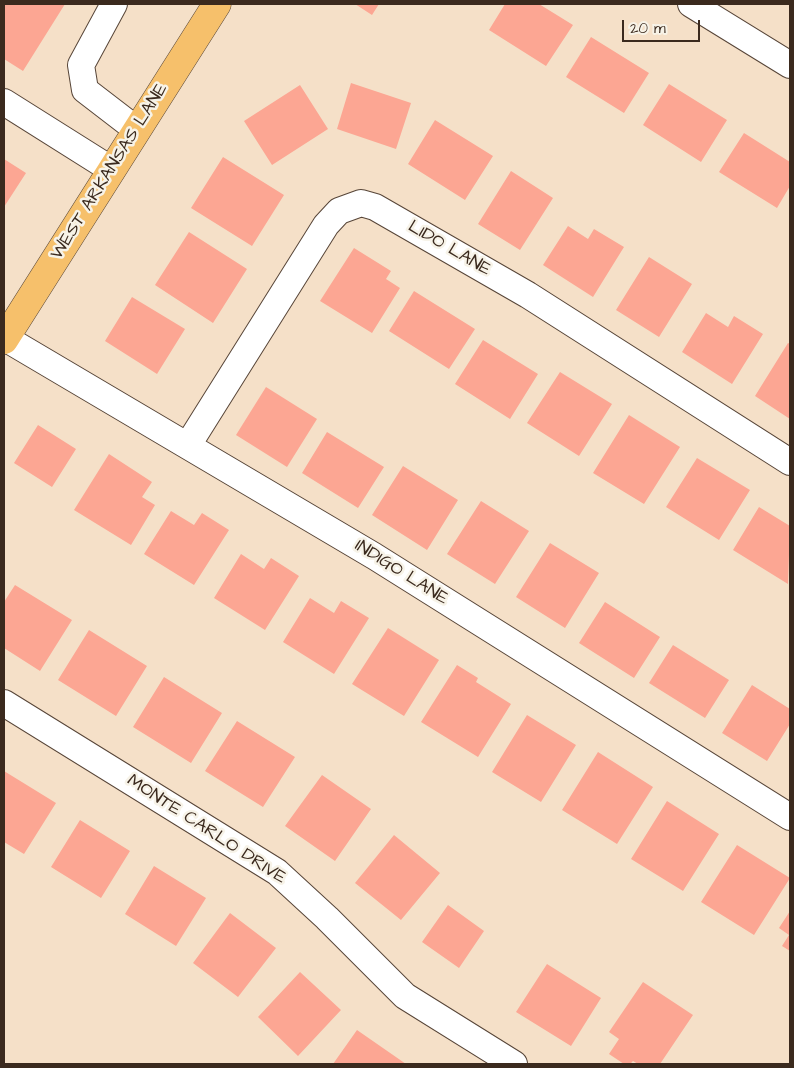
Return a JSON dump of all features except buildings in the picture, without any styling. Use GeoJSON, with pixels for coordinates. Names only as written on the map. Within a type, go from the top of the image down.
{"type":"FeatureCollection","features":[{"type":"Feature","properties":{"kind":"main road","name":"WEST ARKANSAS LANE"},"geometry":{"type":"LineString","coordinates":[[4,339],[217,4]]}},
{"type":"Feature","properties":{"kind":"street"},"geometry":{"type":"LineString","coordinates":[[114,4],[80,65],[85,90],[137,130]]}},
{"type":"Feature","properties":{"kind":"street"},"geometry":{"type":"LineString","coordinates":[[691,4],[790,65]]}},
{"type":"Feature","properties":{"kind":"street"},"geometry":{"type":"LineString","coordinates":[[4,102],[112,170]]}},
{"type":"Feature","properties":{"kind":"street","name":"LIDO LANE"},"geometry":{"type":"LineString","coordinates":[[188,445],[326,224],[339,211],[361,203],[375,206],[528,295],[790,462]]}},
{"type":"Feature","properties":{"kind":"street","name":"INDIGO LANE"},"geometry":{"type":"LineString","coordinates":[[4,339],[188,445],[374,556],[790,818]]}},
{"type":"Feature","properties":{"kind":"street","name":"MONTE CARLO DRIVE"},"geometry":{"type":"LineString","coordinates":[[4,702],[277,872],[327,918],[405,996],[514,1064]]}}]}
